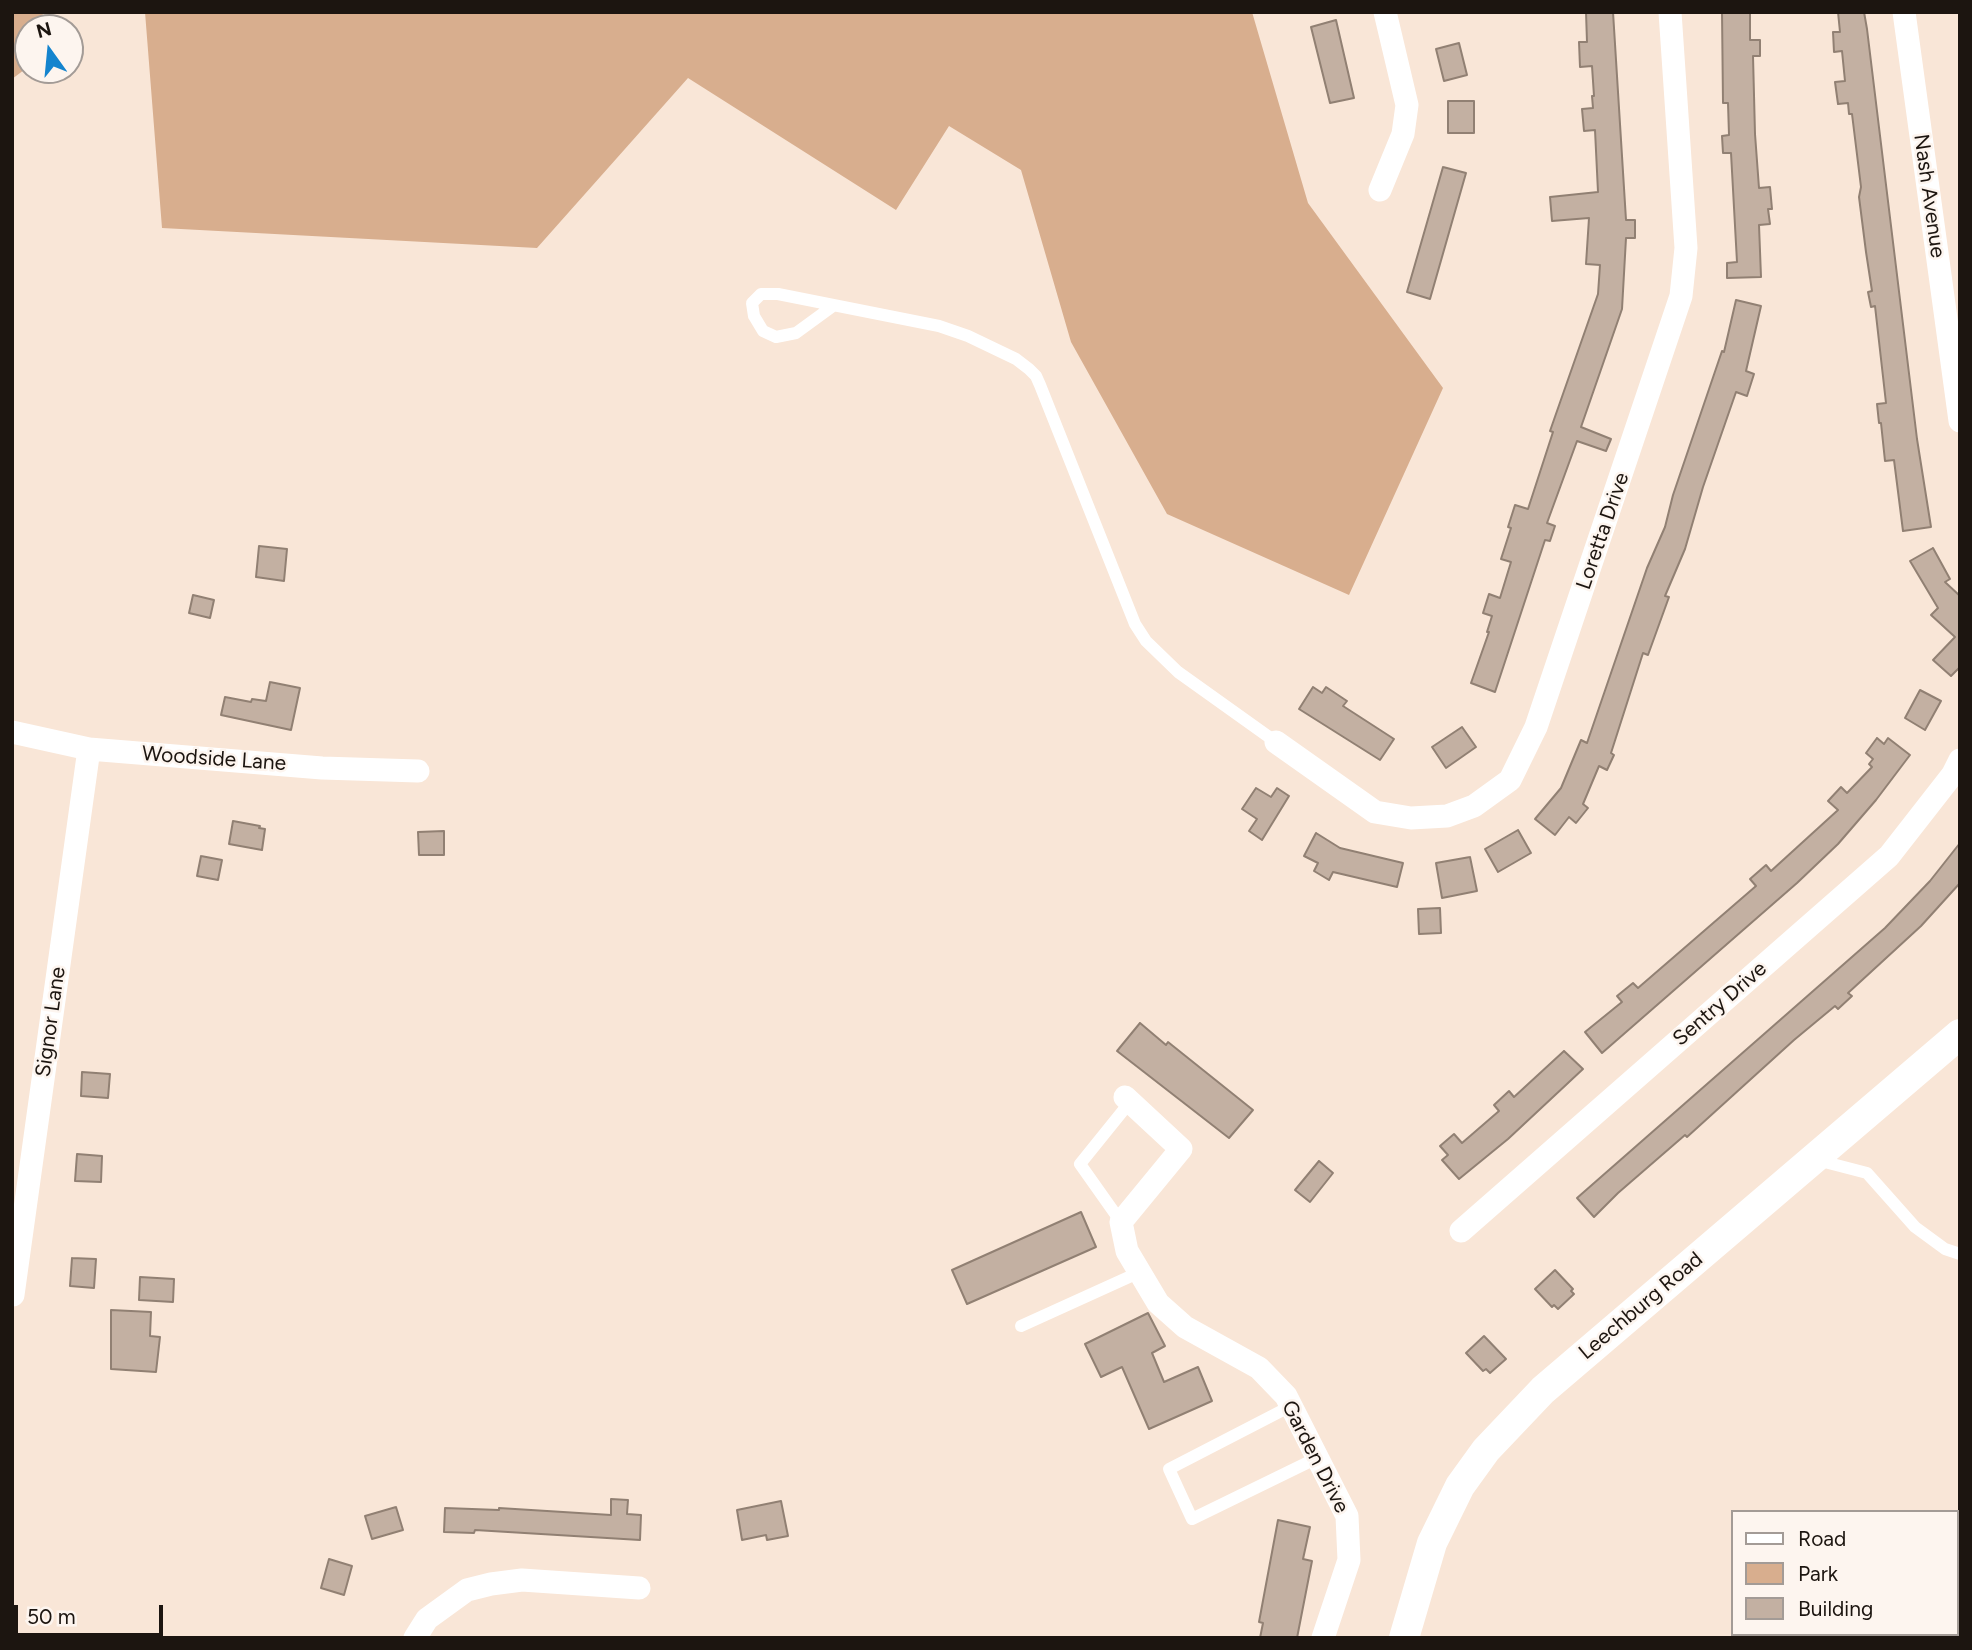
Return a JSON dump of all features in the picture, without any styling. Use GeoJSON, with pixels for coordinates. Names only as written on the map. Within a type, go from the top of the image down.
{"type":"FeatureCollection","features":[{"type":"Feature","properties":{"kind":"street"},"geometry":{"type":"LineString","coordinates":[[1380,190],[1403,134],[1408,105],[1385,12]]}},
{"type":"Feature","properties":{"kind":"street","name":"Loretta Drive"},"geometry":{"type":"LineString","coordinates":[[1276,742],[1375,811],[1411,818],[1447,816],[1492,794],[1510,780],[1536,727],[1681,296],[1685,248],[1670,12]]}},
{"type":"Feature","properties":{"kind":"street","name":"Nash Avenue"},"geometry":{"type":"LineString","coordinates":[[1904,12],[1960,421]]}},
{"type":"Feature","properties":{"kind":"street","name":"Woodside Lane"},"geometry":{"type":"LineString","coordinates":[[12,732],[89,749],[322,768],[418,771]]}},
{"type":"Feature","properties":{"kind":"street","name":"Signor Lane"},"geometry":{"type":"LineString","coordinates":[[13,1295],[89,749]]}},
{"type":"Feature","properties":{"kind":"street","name":"Sentry Drive"},"geometry":{"type":"LineString","coordinates":[[1461,1231],[1889,856],[1953,774],[1960,760]]}},
{"type":"Feature","properties":{"kind":"street","name":"Leechburg Road"},"geometry":{"type":"LineString","coordinates":[[1404,1638],[1432,1543],[1460,1486],[1486,1450],[1543,1390],[1960,1034]]}},
{"type":"Feature","properties":{"kind":"street"},"geometry":{"type":"LineString","coordinates":[[1121,1222],[1181,1149],[1128,1100]]}},
{"type":"Feature","properties":{"kind":"street","name":"Garden Drive"},"geometry":{"type":"LineString","coordinates":[[1121,1222],[1127,1251],[1158,1303],[1185,1327],[1259,1368],[1286,1396],[1347,1516],[1349,1560],[1324,1638]]}},
{"type":"Feature","properties":{"kind":"street"},"geometry":{"type":"LineString","coordinates":[[415,1638],[427,1619],[467,1590],[491,1584],[522,1580],[639,1588]]}},
{"type":"Feature","properties":{"kind":"lane"},"geometry":{"type":"LineString","coordinates":[[833,306],[796,333],[776,337],[763,331],[754,316],[752,303],[761,294],[778,294],[939,326],[968,336],[1016,359],[1029,369],[1036,376],[1135,624],[1146,641],[1178,672],[1276,742]]}},
{"type":"Feature","properties":{"kind":"lane"},"geometry":{"type":"LineString","coordinates":[[1121,1222],[1080,1164],[1128,1100]]}},
{"type":"Feature","properties":{"kind":"lane"},"geometry":{"type":"LineString","coordinates":[[1813,1159],[1867,1173],[1915,1227],[1945,1249],[1960,1255]]}},
{"type":"Feature","properties":{"kind":"lane"},"geometry":{"type":"LineString","coordinates":[[1021,1326],[1140,1272]]}},
{"type":"Feature","properties":{"kind":"lane"},"geometry":{"type":"LineString","coordinates":[[1291,1406],[1169,1469],[1192,1519],[1317,1458]]}},
{"type":"Feature","properties":{"kind":"green space"},"geometry":{"type":"Polygon","coordinates":[[[12,12],[43,12],[14,14],[12,79],[12,12]]]}},
{"type":"Feature","properties":{"kind":"green space"},"geometry":{"type":"Polygon","coordinates":[[[145,12],[1252,12],[1308,203],[1443,388],[1349,595],[1167,514],[1071,342],[1021,170],[949,126],[896,210],[688,78],[537,248],[162,228],[145,12]]]}},
{"type":"Feature","properties":{"kind":"building"},"geometry":{"type":"Polygon","coordinates":[[[1586,12],[1613,12],[1626,220],[1635,220],[1635,238],[1626,238],[1622,309],[1581,427],[1611,439],[1606,451],[1577,441],[1547,523],[1555,526],[1550,541],[1545,540],[1495,692],[1471,683],[1492,616],[1483,613],[1489,594],[1500,598],[1511,562],[1501,559],[1515,505],[1528,509],[1553,432],[1550,431],[1598,294],[1600,265],[1586,264],[1589,218],[1552,221],[1550,197],[1598,192],[1595,130],[1584,131],[1582,109],[1593,108],[1594,96],[1592,66],[1580,67],[1579,42],[1587,42],[1586,12]]]}},
{"type":"Feature","properties":{"kind":"building"},"geometry":{"type":"Polygon","coordinates":[[[1722,12],[1750,12],[1750,40],[1760,40],[1760,56],[1753,56],[1755,134],[1759,188],[1770,187],[1772,209],[1768,209],[1770,224],[1759,225],[1761,277],[1727,278],[1727,263],[1737,262],[1731,153],[1723,153],[1722,136],[1729,135],[1728,103],[1723,103],[1722,12]]]}},
{"type":"Feature","properties":{"kind":"building"},"geometry":{"type":"Polygon","coordinates":[[[1838,12],[1864,12],[1917,439],[1931,527],[1903,531],[1894,460],[1885,461],[1877,404],[1886,403],[1875,306],[1871,307],[1868,292],[1872,291],[1859,197],[1861,187],[1852,114],[1849,114],[1848,103],[1838,104],[1835,82],[1845,81],[1842,51],[1834,52],[1833,32],[1840,32],[1838,12]]]}},
{"type":"Feature","properties":{"kind":"building"},"geometry":{"type":"Polygon","coordinates":[[[1336,20],[1354,98],[1330,103],[1311,27],[1336,20]]]}},
{"type":"Feature","properties":{"kind":"building"},"geometry":{"type":"Polygon","coordinates":[[[1459,43],[1467,75],[1444,81],[1436,49],[1459,43]]]}},
{"type":"Feature","properties":{"kind":"building"},"geometry":{"type":"Polygon","coordinates":[[[1448,101],[1474,101],[1474,133],[1448,133],[1448,101]]]}},
{"type":"Feature","properties":{"kind":"building"},"geometry":{"type":"Polygon","coordinates":[[[1443,167],[1466,173],[1430,299],[1407,292],[1443,167]]]}},
{"type":"Feature","properties":{"kind":"building"},"geometry":{"type":"Polygon","coordinates":[[[1736,300],[1761,306],[1746,371],[1754,374],[1747,396],[1736,392],[1685,549],[1665,596],[1669,597],[1648,655],[1643,653],[1611,753],[1614,755],[1607,770],[1599,766],[1583,804],[1588,808],[1576,823],[1569,817],[1555,835],[1535,819],[1561,788],[1581,740],[1587,743],[1647,568],[1665,527],[1673,495],[1722,351],[1724,352],[1736,300]]]}},
{"type":"Feature","properties":{"kind":"building"},"geometry":{"type":"Polygon","coordinates":[[[259,546],[287,549],[284,581],[256,577],[259,546]]]}},
{"type":"Feature","properties":{"kind":"building"},"geometry":{"type":"Polygon","coordinates":[[[1933,548],[1950,579],[1945,582],[1960,596],[1960,667],[1951,676],[1933,660],[1955,637],[1931,615],[1938,608],[1910,561],[1933,548]]]}},
{"type":"Feature","properties":{"kind":"building"},"geometry":{"type":"Polygon","coordinates":[[[193,595],[214,600],[210,618],[189,613],[193,595]]]}},
{"type":"Feature","properties":{"kind":"building"},"geometry":{"type":"Polygon","coordinates":[[[270,682],[300,688],[291,730],[221,715],[225,697],[251,702],[252,699],[266,701],[270,682]]]}},
{"type":"Feature","properties":{"kind":"building"},"geometry":{"type":"Polygon","coordinates":[[[1313,687],[1322,693],[1326,687],[1347,701],[1343,706],[1394,739],[1380,760],[1299,709],[1313,687]]]}},
{"type":"Feature","properties":{"kind":"building"},"geometry":{"type":"Polygon","coordinates":[[[1920,690],[1941,701],[1925,730],[1905,718],[1920,690]]]}},
{"type":"Feature","properties":{"kind":"building"},"geometry":{"type":"Polygon","coordinates":[[[1462,727],[1476,747],[1446,768],[1432,747],[1462,727]]]}},
{"type":"Feature","properties":{"kind":"building"},"geometry":{"type":"Polygon","coordinates":[[[1877,738],[1884,744],[1888,738],[1910,755],[1838,844],[1602,1053],[1585,1032],[1622,1002],[1617,996],[1633,983],[1638,988],[1756,886],[1750,879],[1766,865],[1771,871],[1838,810],[1828,801],[1841,787],[1847,793],[1872,767],[1869,764],[1873,759],[1866,753],[1877,738]]]}},
{"type":"Feature","properties":{"kind":"building"},"geometry":{"type":"Polygon","coordinates":[[[1256,788],[1271,797],[1277,788],[1289,796],[1262,840],[1249,831],[1257,819],[1242,809],[1256,788]]]}},
{"type":"Feature","properties":{"kind":"building"},"geometry":{"type":"Polygon","coordinates":[[[233,821],[265,829],[262,850],[229,844],[233,821]]]}},
{"type":"Feature","properties":{"kind":"building"},"geometry":{"type":"Polygon","coordinates":[[[1518,830],[1531,853],[1498,872],[1485,849],[1518,830]]]}},
{"type":"Feature","properties":{"kind":"building"},"geometry":{"type":"Polygon","coordinates":[[[444,831],[444,855],[419,855],[418,832],[444,831]]]}},
{"type":"Feature","properties":{"kind":"building"},"geometry":{"type":"Polygon","coordinates":[[[1316,833],[1340,848],[1403,863],[1397,887],[1333,872],[1329,880],[1314,871],[1318,863],[1304,856],[1316,833]]]}},
{"type":"Feature","properties":{"kind":"building"},"geometry":{"type":"Polygon","coordinates":[[[1960,843],[1960,883],[1921,926],[1848,993],[1852,996],[1838,1009],[1835,1006],[1794,1040],[1594,1217],[1577,1198],[1885,928],[1930,881],[1960,843]]]}},
{"type":"Feature","properties":{"kind":"building"},"geometry":{"type":"Polygon","coordinates":[[[201,856],[222,860],[218,880],[197,876],[201,856]]]}},
{"type":"Feature","properties":{"kind":"building"},"geometry":{"type":"Polygon","coordinates":[[[1470,857],[1477,891],[1442,898],[1436,863],[1470,857]]]}},
{"type":"Feature","properties":{"kind":"building"},"geometry":{"type":"Polygon","coordinates":[[[1440,908],[1441,933],[1419,934],[1418,909],[1440,908]]]}},
{"type":"Feature","properties":{"kind":"building"},"geometry":{"type":"Polygon","coordinates":[[[1140,1023],[1253,1110],[1229,1138],[1117,1051],[1140,1023]]]}},
{"type":"Feature","properties":{"kind":"building"},"geometry":{"type":"Polygon","coordinates":[[[1564,1051],[1583,1069],[1508,1139],[1459,1179],[1442,1160],[1448,1155],[1440,1146],[1454,1134],[1462,1143],[1499,1111],[1494,1105],[1509,1091],[1514,1097],[1564,1051]]]}},
{"type":"Feature","properties":{"kind":"building"},"geometry":{"type":"Polygon","coordinates":[[[82,1072],[110,1074],[108,1098],[81,1096],[82,1072]]]}},
{"type":"Feature","properties":{"kind":"building"},"geometry":{"type":"Polygon","coordinates":[[[77,1154],[102,1156],[101,1182],[75,1181],[77,1154]]]}},
{"type":"Feature","properties":{"kind":"building"},"geometry":{"type":"Polygon","coordinates":[[[1319,1161],[1333,1173],[1310,1202],[1295,1190],[1319,1161]]]}},
{"type":"Feature","properties":{"kind":"building"},"geometry":{"type":"Polygon","coordinates":[[[1081,1212],[1096,1247],[967,1304],[952,1270],[1081,1212]]]}},
{"type":"Feature","properties":{"kind":"building"},"geometry":{"type":"Polygon","coordinates":[[[72,1258],[96,1259],[94,1288],[70,1286],[72,1258]]]}},
{"type":"Feature","properties":{"kind":"building"},"geometry":{"type":"Polygon","coordinates":[[[1555,1270],[1573,1289],[1571,1291],[1574,1294],[1558,1309],[1554,1305],[1552,1307],[1535,1289],[1555,1270]]]}},
{"type":"Feature","properties":{"kind":"building"},"geometry":{"type":"Polygon","coordinates":[[[140,1277],[174,1279],[173,1302],[139,1300],[140,1277]]]}},
{"type":"Feature","properties":{"kind":"building"},"geometry":{"type":"Polygon","coordinates":[[[111,1310],[151,1312],[150,1336],[160,1337],[156,1372],[111,1369],[111,1310]]]}},
{"type":"Feature","properties":{"kind":"building"},"geometry":{"type":"Polygon","coordinates":[[[1148,1313],[1165,1346],[1152,1353],[1164,1382],[1198,1367],[1212,1401],[1149,1429],[1122,1367],[1101,1377],[1085,1344],[1148,1313]]]}},
{"type":"Feature","properties":{"kind":"building"},"geometry":{"type":"Polygon","coordinates":[[[1484,1336],[1506,1359],[1490,1373],[1486,1369],[1483,1371],[1466,1353],[1484,1336]]]}},
{"type":"Feature","properties":{"kind":"building"},"geometry":{"type":"Polygon","coordinates":[[[611,1499],[628,1500],[627,1514],[641,1515],[640,1540],[475,1530],[474,1533],[444,1532],[445,1508],[499,1508],[611,1515],[611,1499]]]}},
{"type":"Feature","properties":{"kind":"building"},"geometry":{"type":"Polygon","coordinates":[[[781,1501],[788,1536],[767,1540],[766,1535],[742,1540],[737,1510],[781,1501]]]}},
{"type":"Feature","properties":{"kind":"building"},"geometry":{"type":"Polygon","coordinates":[[[396,1507],[403,1530],[372,1539],[365,1516],[396,1507]]]}},
{"type":"Feature","properties":{"kind":"building"},"geometry":{"type":"Polygon","coordinates":[[[1278,1520],[1310,1527],[1303,1559],[1312,1561],[1297,1638],[1260,1638],[1263,1623],[1259,1622],[1278,1520]]]}},
{"type":"Feature","properties":{"kind":"building"},"geometry":{"type":"Polygon","coordinates":[[[329,1559],[352,1566],[344,1595],[321,1588],[329,1559]]]}}]}
